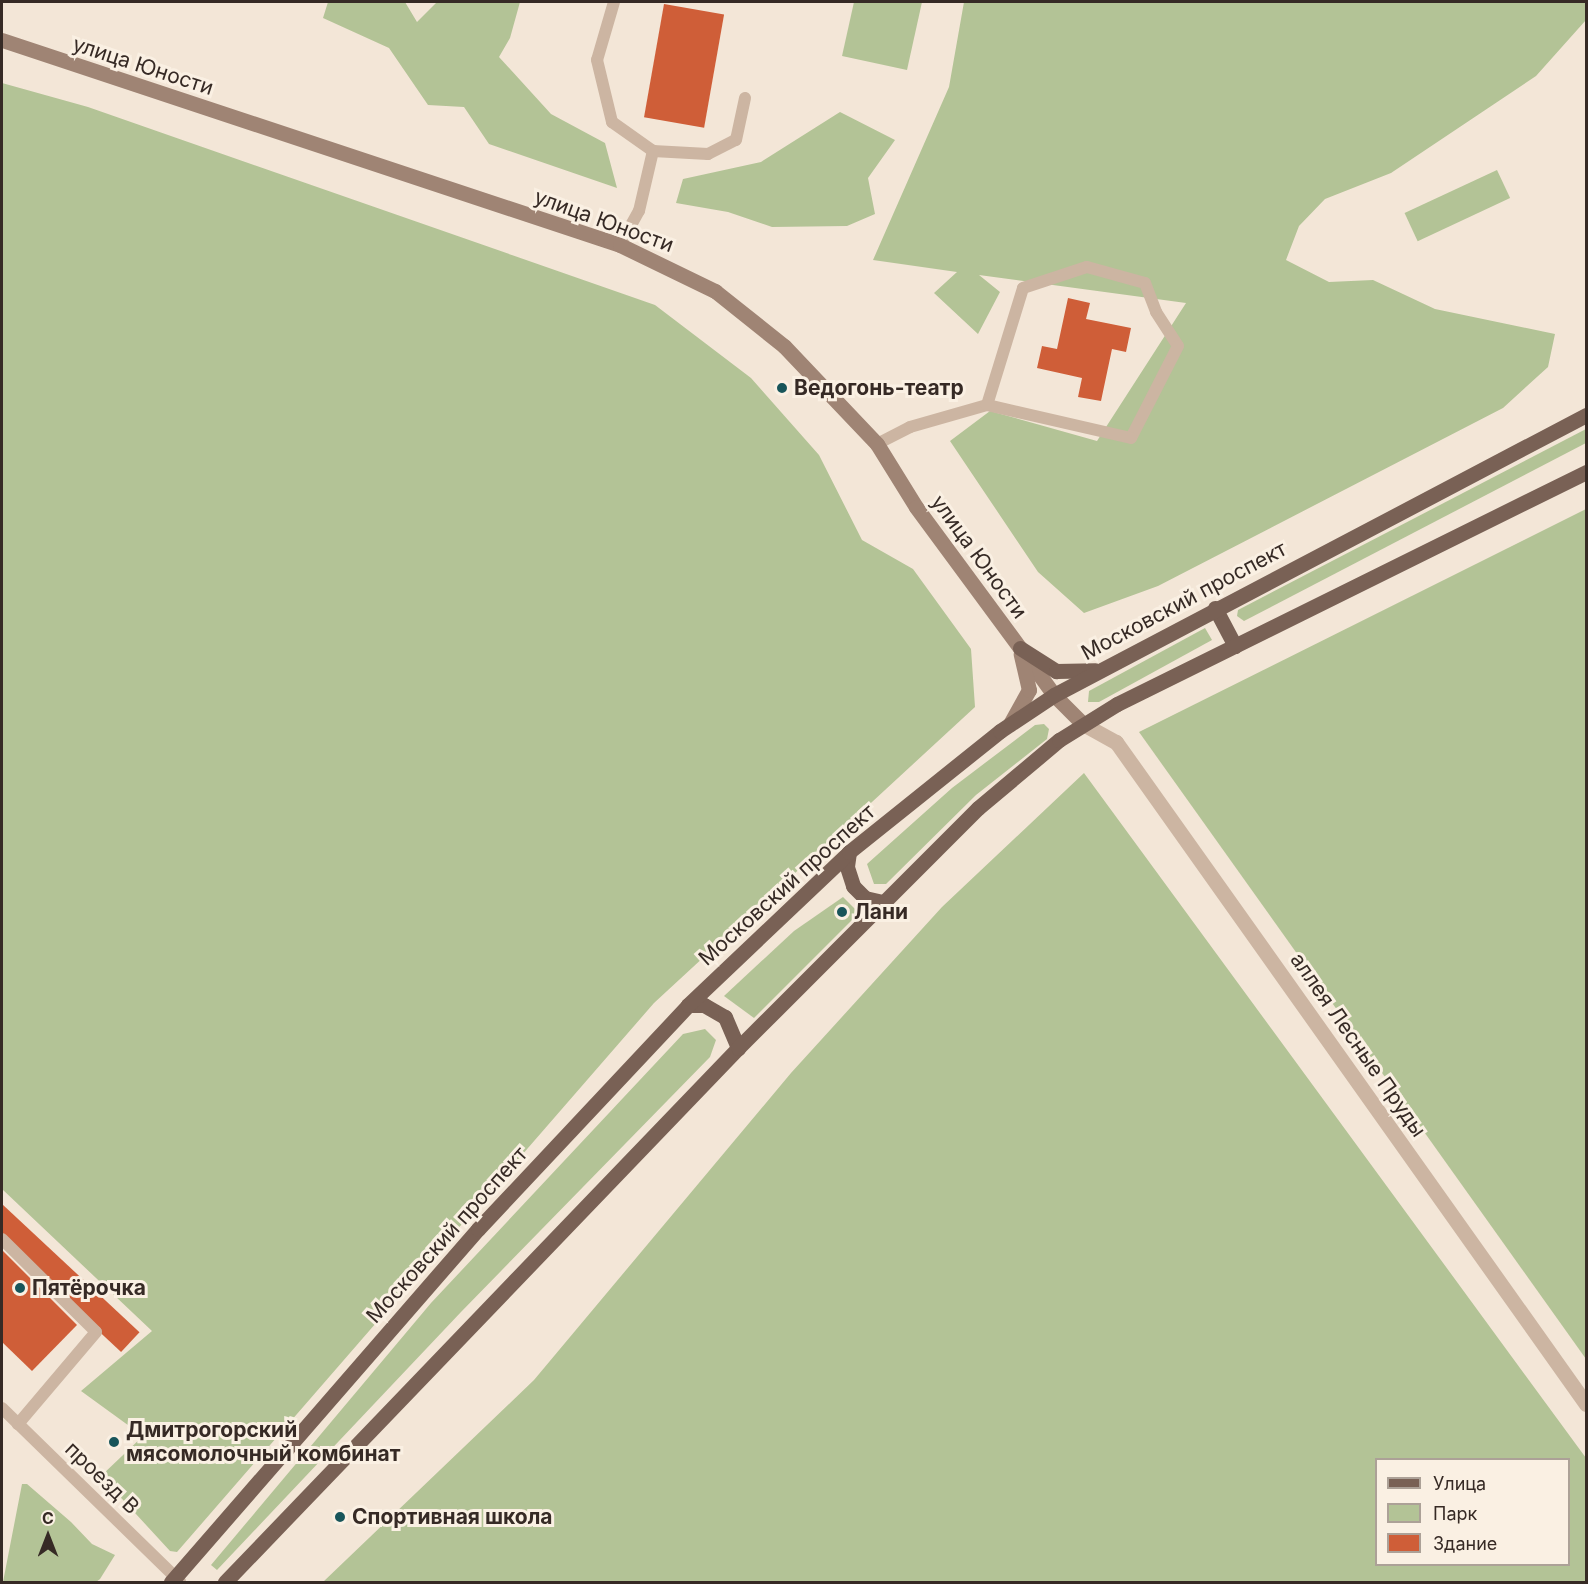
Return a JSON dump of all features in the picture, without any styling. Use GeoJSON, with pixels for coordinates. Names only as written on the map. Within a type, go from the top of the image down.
{"type":"FeatureCollection","features":[{"type":"Feature","properties":{"kind":"main road","name":"Московский проспект"},"geometry":{"type":"LineString","coordinates":[[176,1581],[478,1229],[688,1005],[849,852],[1010,724],[1054,695],[1215,608],[1587,415]]}},
{"type":"Feature","properties":{"kind":"main road"},"geometry":{"type":"LineString","coordinates":[[225,1582],[738,1048],[978,808],[1083,724],[1587,472]]}},
{"type":"Feature","properties":{"kind":"main road"},"geometry":{"type":"LineString","coordinates":[[1215,608],[1235,646]]}},
{"type":"Feature","properties":{"kind":"main road"},"geometry":{"type":"LineString","coordinates":[[1020,648],[1056,671],[1098,670]]}},
{"type":"Feature","properties":{"kind":"main road"},"geometry":{"type":"LineString","coordinates":[[849,852],[847,867],[853,886],[865,898],[883,902]]}},
{"type":"Feature","properties":{"kind":"main road"},"geometry":{"type":"LineString","coordinates":[[688,1005],[704,1005],[724,1017],[738,1048]]}},
{"type":"Feature","properties":{"kind":"street","name":"улица Юности"},"geometry":{"type":"LineString","coordinates":[[2,40],[620,244],[687,274],[751,316],[784,346],[877,444],[916,507],[1054,695],[1083,724]]}},
{"type":"Feature","properties":{"kind":"street"},"geometry":{"type":"LineString","coordinates":[[1010,724],[1029,690],[1020,648]]}},
{"type":"Feature","properties":{"kind":"street","name":"аллея Лесные Пруды"},"geometry":{"type":"LineString","coordinates":[[1083,724],[1116,742],[1587,1404]]}},
{"type":"Feature","properties":{"kind":"lane"},"geometry":{"type":"LineString","coordinates":[[614,2],[597,60],[612,122],[653,151],[708,154],[736,140],[746,98]]}},
{"type":"Feature","properties":{"kind":"lane"},"geometry":{"type":"LineString","coordinates":[[620,244],[639,211],[653,151]]}},
{"type":"Feature","properties":{"kind":"lane"},"geometry":{"type":"LineString","coordinates":[[877,444],[910,427],[987,405],[1131,438],[1178,346],[1156,312],[1145,283],[1087,267],[1023,288],[987,405]]}},
{"type":"Feature","properties":{"kind":"lane"},"geometry":{"type":"LineString","coordinates":[[2,1239],[96,1332],[18,1424]]}},
{"type":"Feature","properties":{"kind":"lane","name":"проезд B"},"geometry":{"type":"LineString","coordinates":[[2,1408],[176,1581]]}},
{"type":"Feature","properties":{"kind":"green space"},"geometry":{"type":"Polygon","coordinates":[[[328,2],[405,2],[417,22],[437,2],[520,2],[510,38],[499,57],[551,114],[605,143],[617,188],[489,144],[464,107],[428,105],[389,48],[323,18],[328,2]]]}},
{"type":"Feature","properties":{"kind":"green space"},"geometry":{"type":"Polygon","coordinates":[[[854,2],[922,2],[907,70],[842,56],[854,2]]]}},
{"type":"Feature","properties":{"kind":"green space"},"geometry":{"type":"Polygon","coordinates":[[[964,2],[1586,2],[1586,20],[1536,76],[1391,173],[1325,199],[1299,226],[1286,260],[1329,282],[1373,280],[1435,309],[1555,334],[1548,367],[1503,408],[1158,586],[1084,613],[1038,572],[950,441],[990,411],[1097,441],[1186,303],[979,275],[1000,292],[978,334],[934,293],[957,272],[873,260],[949,87],[964,2]]]}},
{"type":"Feature","properties":{"kind":"green space"},"geometry":{"type":"Polygon","coordinates":[[[2,83],[88,107],[655,305],[751,378],[819,455],[862,540],[913,569],[971,649],[975,707],[654,1003],[177,1552],[170,1551],[101,1476],[143,1436],[81,1391],[152,1331],[2,1189],[2,83]]]}},
{"type":"Feature","properties":{"kind":"green space"},"geometry":{"type":"Polygon","coordinates":[[[840,112],[895,140],[868,178],[875,214],[847,226],[772,227],[728,212],[676,203],[683,179],[761,162],[840,112]]]}},
{"type":"Feature","properties":{"kind":"green space"},"geometry":{"type":"Polygon","coordinates":[[[1497,170],[1510,198],[1418,241],[1405,213],[1497,170]]]}},
{"type":"Feature","properties":{"kind":"green space"},"geometry":{"type":"Polygon","coordinates":[[[1586,429],[1586,443],[1244,621],[1237,616],[1238,610],[1586,429]]]}},
{"type":"Feature","properties":{"kind":"green space"},"geometry":{"type":"Polygon","coordinates":[[[1586,509],[1586,1359],[1139,732],[1586,509]]]}},
{"type":"Feature","properties":{"kind":"green space"},"geometry":{"type":"Polygon","coordinates":[[[1205,628],[1212,640],[1099,702],[1088,702],[1089,691],[1205,628]]]}},
{"type":"Feature","properties":{"kind":"green space"},"geometry":{"type":"Polygon","coordinates":[[[1044,724],[1049,729],[1047,739],[976,795],[886,884],[874,884],[867,864],[952,788],[1035,725],[1044,724]]]}},
{"type":"Feature","properties":{"kind":"green space"},"geometry":{"type":"Polygon","coordinates":[[[1084,773],[1586,1458],[1586,1582],[323,1582],[534,1380],[791,1073],[942,907],[1084,773]]]}},
{"type":"Feature","properties":{"kind":"green space"},"geometry":{"type":"Polygon","coordinates":[[[843,897],[859,913],[754,1018],[724,996],[794,931],[843,897]]]}},
{"type":"Feature","properties":{"kind":"green space"},"geometry":{"type":"Polygon","coordinates":[[[705,1029],[716,1040],[710,1057],[461,1312],[217,1570],[211,1565],[431,1303],[683,1034],[705,1029]]]}},
{"type":"Feature","properties":{"kind":"green space"},"geometry":{"type":"Polygon","coordinates":[[[22,1484],[27,1484],[71,1522],[92,1544],[115,1555],[100,1579],[96,1582],[3,1582],[22,1484]]]}},
{"type":"Feature","properties":{"kind":"building"},"geometry":{"type":"Polygon","coordinates":[[[664,4],[724,15],[704,128],[644,117],[664,4]]]}},
{"type":"Feature","properties":{"kind":"building"},"geometry":{"type":"Polygon","coordinates":[[[1068,298],[1090,303],[1086,319],[1131,328],[1126,352],[1112,349],[1101,401],[1078,397],[1082,378],[1037,368],[1042,346],[1057,349],[1068,298]]]}},
{"type":"Feature","properties":{"kind":"building"},"geometry":{"type":"Polygon","coordinates":[[[2,1204],[139,1332],[121,1352],[2,1241],[2,1204]]]}},
{"type":"Feature","properties":{"kind":"building","name":"Пятёрочка"},"geometry":{"type":"Polygon","coordinates":[[[2,1250],[77,1325],[32,1371],[2,1342],[2,1250]]]}},
{"type":"Feature","properties":{"kind":"place","name":"Ведогонь-театр"},"geometry":{"type":"Point","coordinates":[782,388]}},
{"type":"Feature","properties":{"kind":"place","name":"Лани"},"geometry":{"type":"Point","coordinates":[842,912]}},
{"type":"Feature","properties":{"kind":"place","name":"Пятёрочка"},"geometry":{"type":"Point","coordinates":[20,1288]}},
{"type":"Feature","properties":{"kind":"place","name":"Дмитрогорский мясомолочный комбинат"},"geometry":{"type":"Point","coordinates":[114,1442]}},
{"type":"Feature","properties":{"kind":"place","name":"Спортивная школа"},"geometry":{"type":"Point","coordinates":[340,1517]}}]}
